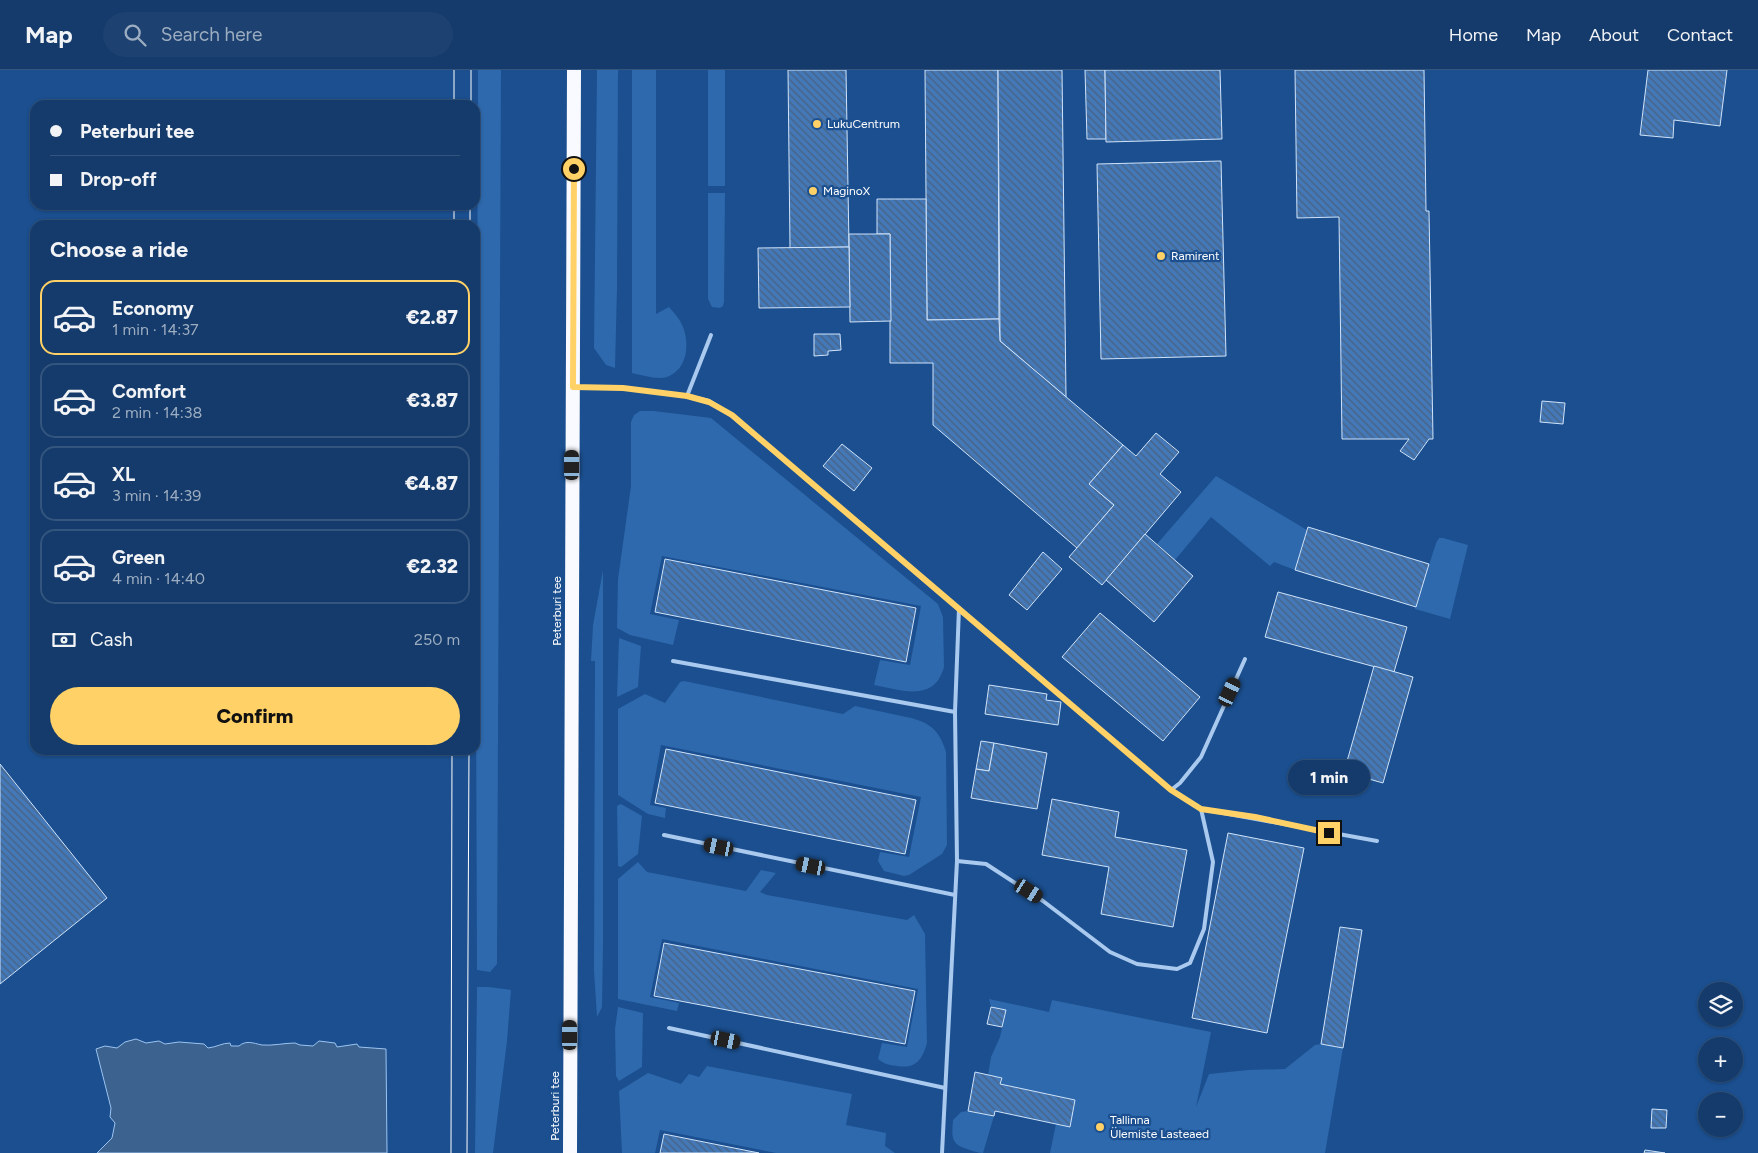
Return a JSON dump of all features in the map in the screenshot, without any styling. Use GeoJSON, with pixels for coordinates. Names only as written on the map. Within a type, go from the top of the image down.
{"type":"FeatureCollection","features":[{"type":"Feature","properties":{"kind":"highway","name":"Peterburi tee"},"geometry":{"type":"LineString","coordinates":[[570,1153],[574,70]]}},
{"type":"Feature","properties":{"kind":"lane"},"geometry":{"type":"LineString","coordinates":[[687,396],[711,335]]}},
{"type":"Feature","properties":{"kind":"lane"},"geometry":{"type":"LineString","coordinates":[[573,387],[623,388],[687,396],[709,402],[732,415],[1171,790],[1201,809],[1377,841]]}},
{"type":"Feature","properties":{"kind":"lane"},"geometry":{"type":"LineString","coordinates":[[942,1153],[957,861],[955,712],[959,608]]}},
{"type":"Feature","properties":{"kind":"lane"},"geometry":{"type":"LineString","coordinates":[[1171,790],[1201,757],[1245,659]]}},
{"type":"Feature","properties":{"kind":"lane"},"geometry":{"type":"LineString","coordinates":[[673,661],[955,712]]}},
{"type":"Feature","properties":{"kind":"lane"},"geometry":{"type":"LineString","coordinates":[[957,861],[986,864],[1043,900],[1110,952],[1136,964],[1177,969],[1190,964],[1204,929],[1213,862],[1201,809]]}},
{"type":"Feature","properties":{"kind":"lane"},"geometry":{"type":"LineString","coordinates":[[664,835],[955,895]]}},
{"type":"Feature","properties":{"kind":"lane"},"geometry":{"type":"LineString","coordinates":[[669,1028],[945,1088]]}},
{"type":"Feature","properties":{"kind":"shaded area"},"geometry":{"type":"Polygon","coordinates":[[[478,70],[501,70],[497,964],[490,972],[477,970],[476,755],[480,755],[480,220],[478,220],[478,210],[480,210],[480,100],[478,100],[478,70]]]}},
{"type":"Feature","properties":{"kind":"shaded area"},"geometry":{"type":"Polygon","coordinates":[[[597,70],[618,70],[615,368],[606,365],[594,348],[597,70]]]}},
{"type":"Feature","properties":{"kind":"shaded area"},"geometry":{"type":"Polygon","coordinates":[[[632,70],[656,70],[656,314],[669,307],[682,324],[686,341],[683,363],[674,374],[663,378],[632,373],[632,70]]]}},
{"type":"Feature","properties":{"kind":"shaded area"},"geometry":{"type":"Polygon","coordinates":[[[708,70],[725,70],[725,186],[708,186],[708,70]]]}},
{"type":"Feature","properties":{"kind":"shaded area"},"geometry":{"type":"Polygon","coordinates":[[[708,193],[725,193],[724,302],[720,308],[712,307],[708,299],[708,193]]]}},
{"type":"Feature","properties":{"kind":"shaded area"},"geometry":{"type":"Polygon","coordinates":[[[640,411],[711,418],[938,604],[943,617],[944,667],[933,686],[925,690],[905,691],[874,685],[880,660],[910,665],[921,606],[662,556],[650,614],[679,620],[673,645],[630,635],[617,628],[618,579],[631,486],[631,422],[634,415],[640,411]]]}},
{"type":"Feature","properties":{"kind":"shaded area"},"geometry":{"type":"Polygon","coordinates":[[[1216,476],[1307,530],[1295,570],[1274,562],[1270,566],[1211,517],[1175,560],[1157,544],[1216,476]]]}},
{"type":"Feature","properties":{"kind":"shaded area"},"geometry":{"type":"Polygon","coordinates":[[[1439,538],[1468,545],[1450,619],[1415,609],[1439,538]]]}},
{"type":"Feature","properties":{"kind":"shaded area"},"geometry":{"type":"Polygon","coordinates":[[[603,570],[603,944],[602,1007],[597,1017],[594,971],[595,661],[591,661],[593,625],[603,570]]]}},
{"type":"Feature","properties":{"kind":"shaded area"},"geometry":{"type":"Polygon","coordinates":[[[619,638],[641,646],[638,687],[617,697],[619,638]]]}},
{"type":"Feature","properties":{"kind":"shaded area"},"geometry":{"type":"Polygon","coordinates":[[[684,681],[843,714],[855,706],[914,719],[934,729],[939,735],[946,752],[947,845],[942,854],[909,875],[904,876],[884,871],[878,861],[880,852],[909,857],[921,797],[661,745],[650,805],[666,808],[665,818],[648,814],[618,795],[618,709],[645,694],[665,703],[680,682],[684,681]]]}},
{"type":"Feature","properties":{"kind":"shaded area"},"geometry":{"type":"Polygon","coordinates":[[[621,804],[642,816],[638,854],[621,867],[618,866],[617,806],[621,804]]]}},
{"type":"Feature","properties":{"kind":"shaded area"},"geometry":{"type":"Polygon","coordinates":[[[638,862],[647,872],[746,891],[761,870],[776,873],[760,892],[767,895],[907,920],[914,915],[925,934],[927,1043],[920,1059],[914,1065],[904,1067],[887,1064],[878,1059],[882,1043],[907,1047],[918,989],[662,939],[650,997],[679,1003],[677,1011],[618,999],[618,879],[638,862]]]}},
{"type":"Feature","properties":{"kind":"shaded area"},"geometry":{"type":"Polygon","coordinates":[[[477,987],[511,990],[507,1041],[493,1153],[475,1153],[477,987]]]}},
{"type":"Feature","properties":{"kind":"shaded area"},"geometry":{"type":"Polygon","coordinates":[[[989,999],[1049,1012],[1052,1000],[1211,1032],[1196,1107],[1209,1074],[1285,1069],[1315,1045],[1321,1044],[1343,1048],[1325,1153],[1050,1153],[1056,1124],[1070,1126],[1075,1100],[1000,1084],[1001,1078],[988,1075],[991,1057],[1000,1037],[1006,1010],[991,1007],[989,999]]]}},
{"type":"Feature","properties":{"kind":"shaded area"},"geometry":{"type":"Polygon","coordinates":[[[618,1007],[643,1013],[642,1067],[619,1081],[616,1076],[615,1029],[618,1007]]]}},
{"type":"Feature","properties":{"kind":"shaded area"},"geometry":{"type":"Polygon","coordinates":[[[136,1039],[146,1043],[159,1041],[165,1044],[179,1042],[204,1044],[208,1048],[227,1043],[230,1043],[231,1046],[247,1043],[266,1045],[295,1043],[313,1046],[319,1041],[335,1043],[337,1047],[357,1044],[359,1047],[386,1049],[387,1153],[97,1153],[112,1138],[115,1123],[110,1117],[111,1108],[96,1049],[105,1046],[117,1048],[125,1042],[136,1039]]]}},
{"type":"Feature","properties":{"kind":"shaded area"},"geometry":{"type":"Polygon","coordinates":[[[707,1066],[852,1094],[846,1125],[886,1133],[885,1146],[895,1153],[776,1153],[660,1130],[655,1153],[622,1153],[619,1091],[648,1073],[681,1084],[689,1074],[699,1077],[707,1066]]]}},
{"type":"Feature","properties":{"kind":"shaded area"},"geometry":{"type":"Polygon","coordinates":[[[968,1111],[994,1116],[983,1153],[961,1147],[953,1139],[953,1120],[961,1112],[968,1111]]]}},
{"type":"Feature","properties":{"kind":"building"},"geometry":{"type":"Polygon","coordinates":[[[788,70],[846,70],[849,247],[790,248],[788,70]]]}},
{"type":"Feature","properties":{"kind":"building"},"geometry":{"type":"Polygon","coordinates":[[[925,70],[998,70],[999,319],[927,320],[925,70]]]}},
{"type":"Feature","properties":{"kind":"building"},"geometry":{"type":"Polygon","coordinates":[[[998,70],[1062,70],[1066,397],[1000,341],[998,70]]]}},
{"type":"Feature","properties":{"kind":"building"},"geometry":{"type":"Polygon","coordinates":[[[1085,70],[1105,70],[1106,139],[1087,139],[1085,70]]]}},
{"type":"Feature","properties":{"kind":"building"},"geometry":{"type":"Polygon","coordinates":[[[1105,70],[1220,70],[1222,139],[1106,142],[1105,70]]]}},
{"type":"Feature","properties":{"kind":"building"},"geometry":{"type":"Polygon","coordinates":[[[1295,70],[1424,70],[1426,211],[1429,211],[1433,439],[1429,439],[1414,460],[1400,451],[1409,439],[1342,439],[1339,217],[1297,218],[1295,70]]]}},
{"type":"Feature","properties":{"kind":"building"},"geometry":{"type":"Polygon","coordinates":[[[1648,70],[1727,70],[1720,126],[1674,120],[1673,138],[1640,135],[1648,70]]]}},
{"type":"Feature","properties":{"kind":"building","name":"Ramirent"},"geometry":{"type":"Polygon","coordinates":[[[1221,161],[1226,356],[1101,359],[1097,164],[1221,161]]]}},
{"type":"Feature","properties":{"kind":"building"},"geometry":{"type":"Polygon","coordinates":[[[877,199],[926,199],[927,320],[999,319],[1000,341],[1123,445],[1089,484],[1114,505],[1077,548],[933,425],[933,363],[890,363],[890,234],[877,234],[877,199]]]}},
{"type":"Feature","properties":{"kind":"building"},"geometry":{"type":"Polygon","coordinates":[[[849,234],[890,234],[891,321],[850,322],[849,234]]]}},
{"type":"Feature","properties":{"kind":"building"},"geometry":{"type":"Polygon","coordinates":[[[849,247],[850,307],[759,308],[758,248],[849,247]]]}},
{"type":"Feature","properties":{"kind":"building"},"geometry":{"type":"Polygon","coordinates":[[[814,334],[840,334],[841,350],[828,351],[828,355],[814,356],[814,334]]]}},
{"type":"Feature","properties":{"kind":"building"},"geometry":{"type":"Polygon","coordinates":[[[1542,401],[1565,403],[1563,424],[1540,422],[1542,401]]]}},
{"type":"Feature","properties":{"kind":"building"},"geometry":{"type":"Polygon","coordinates":[[[1156,433],[1179,452],[1160,474],[1181,492],[1102,585],[1069,557],[1114,505],[1089,484],[1123,445],[1136,456],[1156,433]]]}},
{"type":"Feature","properties":{"kind":"building"},"geometry":{"type":"Polygon","coordinates":[[[842,444],[872,468],[854,491],[823,466],[842,444]]]}},
{"type":"Feature","properties":{"kind":"building"},"geometry":{"type":"Polygon","coordinates":[[[1308,527],[1429,564],[1416,607],[1295,570],[1308,527]]]}},
{"type":"Feature","properties":{"kind":"building"},"geometry":{"type":"Polygon","coordinates":[[[1145,534],[1193,576],[1154,622],[1106,580],[1145,534]]]}},
{"type":"Feature","properties":{"kind":"building"},"geometry":{"type":"Polygon","coordinates":[[[1043,552],[1062,569],[1027,610],[1009,595],[1043,552]]]}},
{"type":"Feature","properties":{"kind":"building"},"geometry":{"type":"Polygon","coordinates":[[[665,559],[916,608],[906,662],[655,612],[665,559]]]}},
{"type":"Feature","properties":{"kind":"building"},"geometry":{"type":"Polygon","coordinates":[[[1278,592],[1407,627],[1394,672],[1265,637],[1278,592]]]}},
{"type":"Feature","properties":{"kind":"building"},"geometry":{"type":"Polygon","coordinates":[[[1100,613],[1200,697],[1163,741],[1062,657],[1100,613]]]}},
{"type":"Feature","properties":{"kind":"building"},"geometry":{"type":"Polygon","coordinates":[[[1374,666],[1413,677],[1383,783],[1344,772],[1374,666]]]}},
{"type":"Feature","properties":{"kind":"building"},"geometry":{"type":"Polygon","coordinates":[[[989,685],[1047,694],[1046,700],[1061,702],[1058,725],[985,714],[989,685]]]}},
{"type":"Feature","properties":{"kind":"building"},"geometry":{"type":"Polygon","coordinates":[[[981,741],[994,743],[989,771],[976,769],[981,741]]]}},
{"type":"Feature","properties":{"kind":"building"},"geometry":{"type":"Polygon","coordinates":[[[994,743],[1047,753],[1037,809],[971,798],[976,769],[989,771],[994,743]]]}},
{"type":"Feature","properties":{"kind":"building"},"geometry":{"type":"Polygon","coordinates":[[[666,749],[916,800],[905,854],[655,803],[666,749]]]}},
{"type":"Feature","properties":{"kind":"building"},"geometry":{"type":"Polygon","coordinates":[[[0,764],[107,898],[0,984],[0,764]]]}},
{"type":"Feature","properties":{"kind":"building"},"geometry":{"type":"Polygon","coordinates":[[[1052,799],[1119,812],[1115,837],[1187,850],[1173,927],[1101,914],[1109,867],[1042,855],[1052,799]]]}},
{"type":"Feature","properties":{"kind":"building"},"geometry":{"type":"Polygon","coordinates":[[[1228,833],[1304,848],[1267,1033],[1192,1018],[1228,833]]]}},
{"type":"Feature","properties":{"kind":"building"},"geometry":{"type":"Polygon","coordinates":[[[1340,927],[1362,930],[1343,1048],[1321,1044],[1340,927]]]}},
{"type":"Feature","properties":{"kind":"building"},"geometry":{"type":"Polygon","coordinates":[[[664,943],[915,991],[905,1044],[654,996],[664,943]]]}},
{"type":"Feature","properties":{"kind":"building"},"geometry":{"type":"Polygon","coordinates":[[[991,1007],[1006,1010],[1002,1027],[987,1024],[991,1007]]]}},
{"type":"Feature","properties":{"kind":"building"},"geometry":{"type":"Polygon","coordinates":[[[975,1072],[1002,1078],[1000,1084],[1075,1100],[1070,1127],[995,1111],[994,1116],[968,1111],[975,1072]]]}},
{"type":"Feature","properties":{"kind":"building"},"geometry":{"type":"Polygon","coordinates":[[[1652,1109],[1667,1110],[1666,1128],[1651,1128],[1652,1109]]]}},
{"type":"Feature","properties":{"kind":"building"},"geometry":{"type":"Polygon","coordinates":[[[664,1134],[759,1153],[660,1153],[664,1134]]]}},
{"type":"Feature","properties":{"kind":"building"},"geometry":{"type":"Polygon","coordinates":[[[1645,1150],[1665,1153],[1644,1153],[1645,1150]]]}},
{"type":"Feature","properties":{"kind":"tram line"},"geometry":{"type":"LineString","coordinates":[[454,70],[454,100]]}},
{"type":"Feature","properties":{"kind":"tram line"},"geometry":{"type":"LineString","coordinates":[[471,70],[471,100]]}},
{"type":"Feature","properties":{"kind":"tram line"},"geometry":{"type":"LineString","coordinates":[[454,210],[454,220]]}},
{"type":"Feature","properties":{"kind":"tram line"},"geometry":{"type":"LineString","coordinates":[[470,210],[470,220]]}},
{"type":"Feature","properties":{"kind":"tram line"},"geometry":{"type":"LineString","coordinates":[[451,1153],[452,755]]}},
{"type":"Feature","properties":{"kind":"tram line"},"geometry":{"type":"LineString","coordinates":[[467,1153],[469,755]]}},
{"type":"Feature","properties":{"kind":"place","name":"LukuCentrum"},"geometry":{"type":"Point","coordinates":[817,124]}},
{"type":"Feature","properties":{"kind":"place","name":"MaginoX"},"geometry":{"type":"Point","coordinates":[813,191]}},
{"type":"Feature","properties":{"kind":"place","name":"Ramirent"},"geometry":{"type":"Point","coordinates":[1161,256]}},
{"type":"Feature","properties":{"kind":"place","name":"Tallinna Ülemiste Lasteaed"},"geometry":{"type":"Point","coordinates":[1100,1127]}},
{"type":"Feature","properties":{"kind":"route"},"geometry":{"type":"LineString","coordinates":[[574,169],[573,387],[623,388],[687,396],[709,402],[732,415],[1171,790],[1201,809],[1255,817],[1329,833]]}}]}
